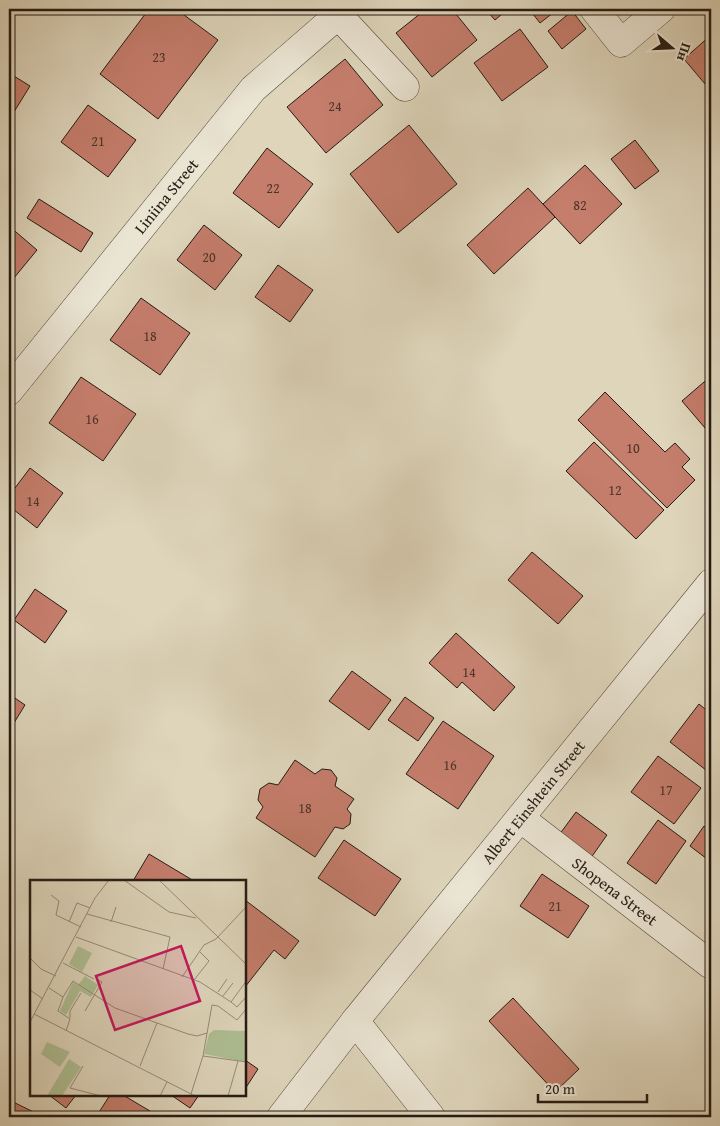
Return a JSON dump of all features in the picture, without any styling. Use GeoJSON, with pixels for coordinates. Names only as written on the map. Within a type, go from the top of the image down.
{"type":"FeatureCollection","features":[{"type":"Feature","properties":{"kind":"street"},"geometry":{"type":"LineString","coordinates":[[594,9],[621,42],[661,9]]}},
{"type":"Feature","properties":{"kind":"street"},"geometry":{"type":"LineString","coordinates":[[341,11],[405,87]]}},
{"type":"Feature","properties":{"kind":"street","name":"Liniina Street"},"geometry":{"type":"LineString","coordinates":[[9,391],[253,89],[341,11]]}},
{"type":"Feature","properties":{"kind":"street","name":"Albert Einshtein Street"},"geometry":{"type":"LineString","coordinates":[[281,1117],[355,1021],[711,583]]}},
{"type":"Feature","properties":{"kind":"street","name":"Shopena Street"},"geometry":{"type":"LineString","coordinates":[[520,818],[711,965]]}},
{"type":"Feature","properties":{"kind":"street"},"geometry":{"type":"LineString","coordinates":[[355,1021],[431,1117]]}},
{"type":"Feature","properties":{"kind":"building"},"geometry":{"type":"Polygon","coordinates":[[[149,9],[176,9],[218,40],[158,119],[100,74],[149,9]]]}},
{"type":"Feature","properties":{"kind":"building"},"geometry":{"type":"Polygon","coordinates":[[[426,9],[452,9],[477,40],[432,77],[396,33],[426,9]]]}},
{"type":"Feature","properties":{"kind":"building"},"geometry":{"type":"Polygon","coordinates":[[[485,9],[508,9],[495,20],[485,9]]]}},
{"type":"Feature","properties":{"kind":"building"},"geometry":{"type":"Polygon","coordinates":[[[529,9],[558,9],[540,23],[529,9]]]}},
{"type":"Feature","properties":{"kind":"building"},"geometry":{"type":"Polygon","coordinates":[[[572,11],[586,29],[562,49],[548,31],[572,11]]]}},
{"type":"Feature","properties":{"kind":"building"},"geometry":{"type":"Polygon","coordinates":[[[520,29],[548,67],[502,101],[474,63],[520,29]]]}},
{"type":"Feature","properties":{"kind":"building"},"geometry":{"type":"Polygon","coordinates":[[[711,35],[711,91],[684,59],[711,35]]]}},
{"type":"Feature","properties":{"kind":"building"},"geometry":{"type":"Polygon","coordinates":[[[345,59],[383,105],[326,153],[287,107],[345,59]]]}},
{"type":"Feature","properties":{"kind":"building"},"geometry":{"type":"Polygon","coordinates":[[[9,73],[30,86],[9,120],[9,73]]]}},
{"type":"Feature","properties":{"kind":"building"},"geometry":{"type":"Polygon","coordinates":[[[88,105],[136,140],[108,177],[61,142],[88,105]]]}},
{"type":"Feature","properties":{"kind":"building"},"geometry":{"type":"Polygon","coordinates":[[[409,125],[457,184],[398,233],[350,174],[409,125]]]}},
{"type":"Feature","properties":{"kind":"building"},"geometry":{"type":"Polygon","coordinates":[[[635,140],[659,171],[635,189],[611,159],[635,140]]]}},
{"type":"Feature","properties":{"kind":"building"},"geometry":{"type":"Polygon","coordinates":[[[267,148],[313,184],[279,228],[233,193],[267,148]]]}},
{"type":"Feature","properties":{"kind":"building"},"geometry":{"type":"Polygon","coordinates":[[[585,165],[622,204],[580,244],[543,204],[585,165]]]}},
{"type":"Feature","properties":{"kind":"building"},"geometry":{"type":"Polygon","coordinates":[[[528,188],[555,217],[494,274],[467,245],[528,188]]]}},
{"type":"Feature","properties":{"kind":"building"},"geometry":{"type":"Polygon","coordinates":[[[39,199],[93,233],[81,252],[27,218],[39,199]]]}},
{"type":"Feature","properties":{"kind":"building"},"geometry":{"type":"Polygon","coordinates":[[[204,225],[242,255],[215,290],[177,260],[204,225]]]}},
{"type":"Feature","properties":{"kind":"building"},"geometry":{"type":"Polygon","coordinates":[[[9,226],[37,250],[9,284],[9,226]]]}},
{"type":"Feature","properties":{"kind":"building"},"geometry":{"type":"Polygon","coordinates":[[[278,265],[313,290],[290,322],[255,297],[278,265]]]}},
{"type":"Feature","properties":{"kind":"building"},"geometry":{"type":"Polygon","coordinates":[[[141,298],[190,333],[160,375],[110,340],[141,298]]]}},
{"type":"Feature","properties":{"kind":"building"},"geometry":{"type":"Polygon","coordinates":[[[711,376],[711,435],[682,401],[711,376]]]}},
{"type":"Feature","properties":{"kind":"building"},"geometry":{"type":"Polygon","coordinates":[[[81,377],[136,414],[103,461],[49,423],[81,377]]]}},
{"type":"Feature","properties":{"kind":"building"},"geometry":{"type":"Polygon","coordinates":[[[605,392],[665,452],[675,443],[690,459],[682,467],[695,480],[667,508],[578,420],[605,392]]]}},
{"type":"Feature","properties":{"kind":"building"},"geometry":{"type":"Polygon","coordinates":[[[594,442],[664,510],[636,539],[566,471],[594,442]]]}},
{"type":"Feature","properties":{"kind":"building"},"geometry":{"type":"Polygon","coordinates":[[[30,468],[63,493],[37,528],[9,506],[9,496],[30,468]]]}},
{"type":"Feature","properties":{"kind":"building"},"geometry":{"type":"Polygon","coordinates":[[[532,552],[583,596],[558,624],[508,580],[532,552]]]}},
{"type":"Feature","properties":{"kind":"building"},"geometry":{"type":"Polygon","coordinates":[[[35,589],[67,611],[45,643],[14,620],[35,589]]]}},
{"type":"Feature","properties":{"kind":"building"},"geometry":{"type":"Polygon","coordinates":[[[456,633],[515,687],[494,711],[462,682],[457,688],[429,663],[456,633]]]}},
{"type":"Feature","properties":{"kind":"building"},"geometry":{"type":"Polygon","coordinates":[[[352,671],[391,700],[369,730],[329,701],[352,671]]]}},
{"type":"Feature","properties":{"kind":"building"},"geometry":{"type":"Polygon","coordinates":[[[9,694],[25,705],[9,731],[9,694]]]}},
{"type":"Feature","properties":{"kind":"building"},"geometry":{"type":"Polygon","coordinates":[[[405,697],[434,718],[418,741],[388,720],[405,697]]]}},
{"type":"Feature","properties":{"kind":"building"},"geometry":{"type":"Polygon","coordinates":[[[699,704],[711,714],[711,774],[670,742],[699,704]]]}},
{"type":"Feature","properties":{"kind":"building"},"geometry":{"type":"Polygon","coordinates":[[[443,721],[494,756],[458,809],[406,774],[443,721]]]}},
{"type":"Feature","properties":{"kind":"building"},"geometry":{"type":"Polygon","coordinates":[[[658,756],[701,788],[674,824],[631,792],[658,756]]]}},
{"type":"Feature","properties":{"kind":"building"},"geometry":{"type":"Polygon","coordinates":[[[295,760],[315,774],[322,769],[331,770],[337,778],[335,786],[354,799],[347,809],[351,814],[350,824],[343,829],[335,827],[315,857],[256,818],[263,807],[258,800],[260,789],[269,783],[278,785],[295,760]]]}},
{"type":"Feature","properties":{"kind":"building"},"geometry":{"type":"Polygon","coordinates":[[[576,812],[607,835],[588,862],[556,839],[576,812]]]}},
{"type":"Feature","properties":{"kind":"building"},"geometry":{"type":"Polygon","coordinates":[[[658,820],[686,841],[656,884],[627,863],[658,820]]]}},
{"type":"Feature","properties":{"kind":"building"},"geometry":{"type":"Polygon","coordinates":[[[704,826],[711,832],[711,862],[690,846],[704,826]]]}},
{"type":"Feature","properties":{"kind":"building"},"geometry":{"type":"Polygon","coordinates":[[[344,840],[401,879],[375,916],[318,878],[344,840]]]}},
{"type":"Feature","properties":{"kind":"building"},"geometry":{"type":"Polygon","coordinates":[[[149,854],[192,880],[134,880],[149,854]]]}},
{"type":"Feature","properties":{"kind":"building"},"geometry":{"type":"Polygon","coordinates":[[[542,874],[589,906],[568,938],[520,906],[542,874]]]}},
{"type":"Feature","properties":{"kind":"building"},"geometry":{"type":"Polygon","coordinates":[[[246,901],[299,941],[285,959],[274,950],[246,986],[246,901]]]}},
{"type":"Feature","properties":{"kind":"building"},"geometry":{"type":"Polygon","coordinates":[[[513,998],[579,1069],[555,1092],[489,1021],[513,998]]]}},
{"type":"Feature","properties":{"kind":"building"},"geometry":{"type":"Polygon","coordinates":[[[246,1061],[258,1069],[246,1087],[246,1061]]]}},
{"type":"Feature","properties":{"kind":"building"},"geometry":{"type":"Polygon","coordinates":[[[50,1096],[75,1096],[66,1108],[50,1096]]]}},
{"type":"Feature","properties":{"kind":"building"},"geometry":{"type":"Polygon","coordinates":[[[109,1096],[125,1096],[155,1114],[153,1117],[96,1117],[109,1096]]]}},
{"type":"Feature","properties":{"kind":"building"},"geometry":{"type":"Polygon","coordinates":[[[172,1096],[198,1096],[190,1108],[172,1096]]]}},
{"type":"Feature","properties":{"kind":"building"},"geometry":{"type":"Polygon","coordinates":[[[9,1100],[44,1117],[9,1117],[9,1100]]]}}]}
